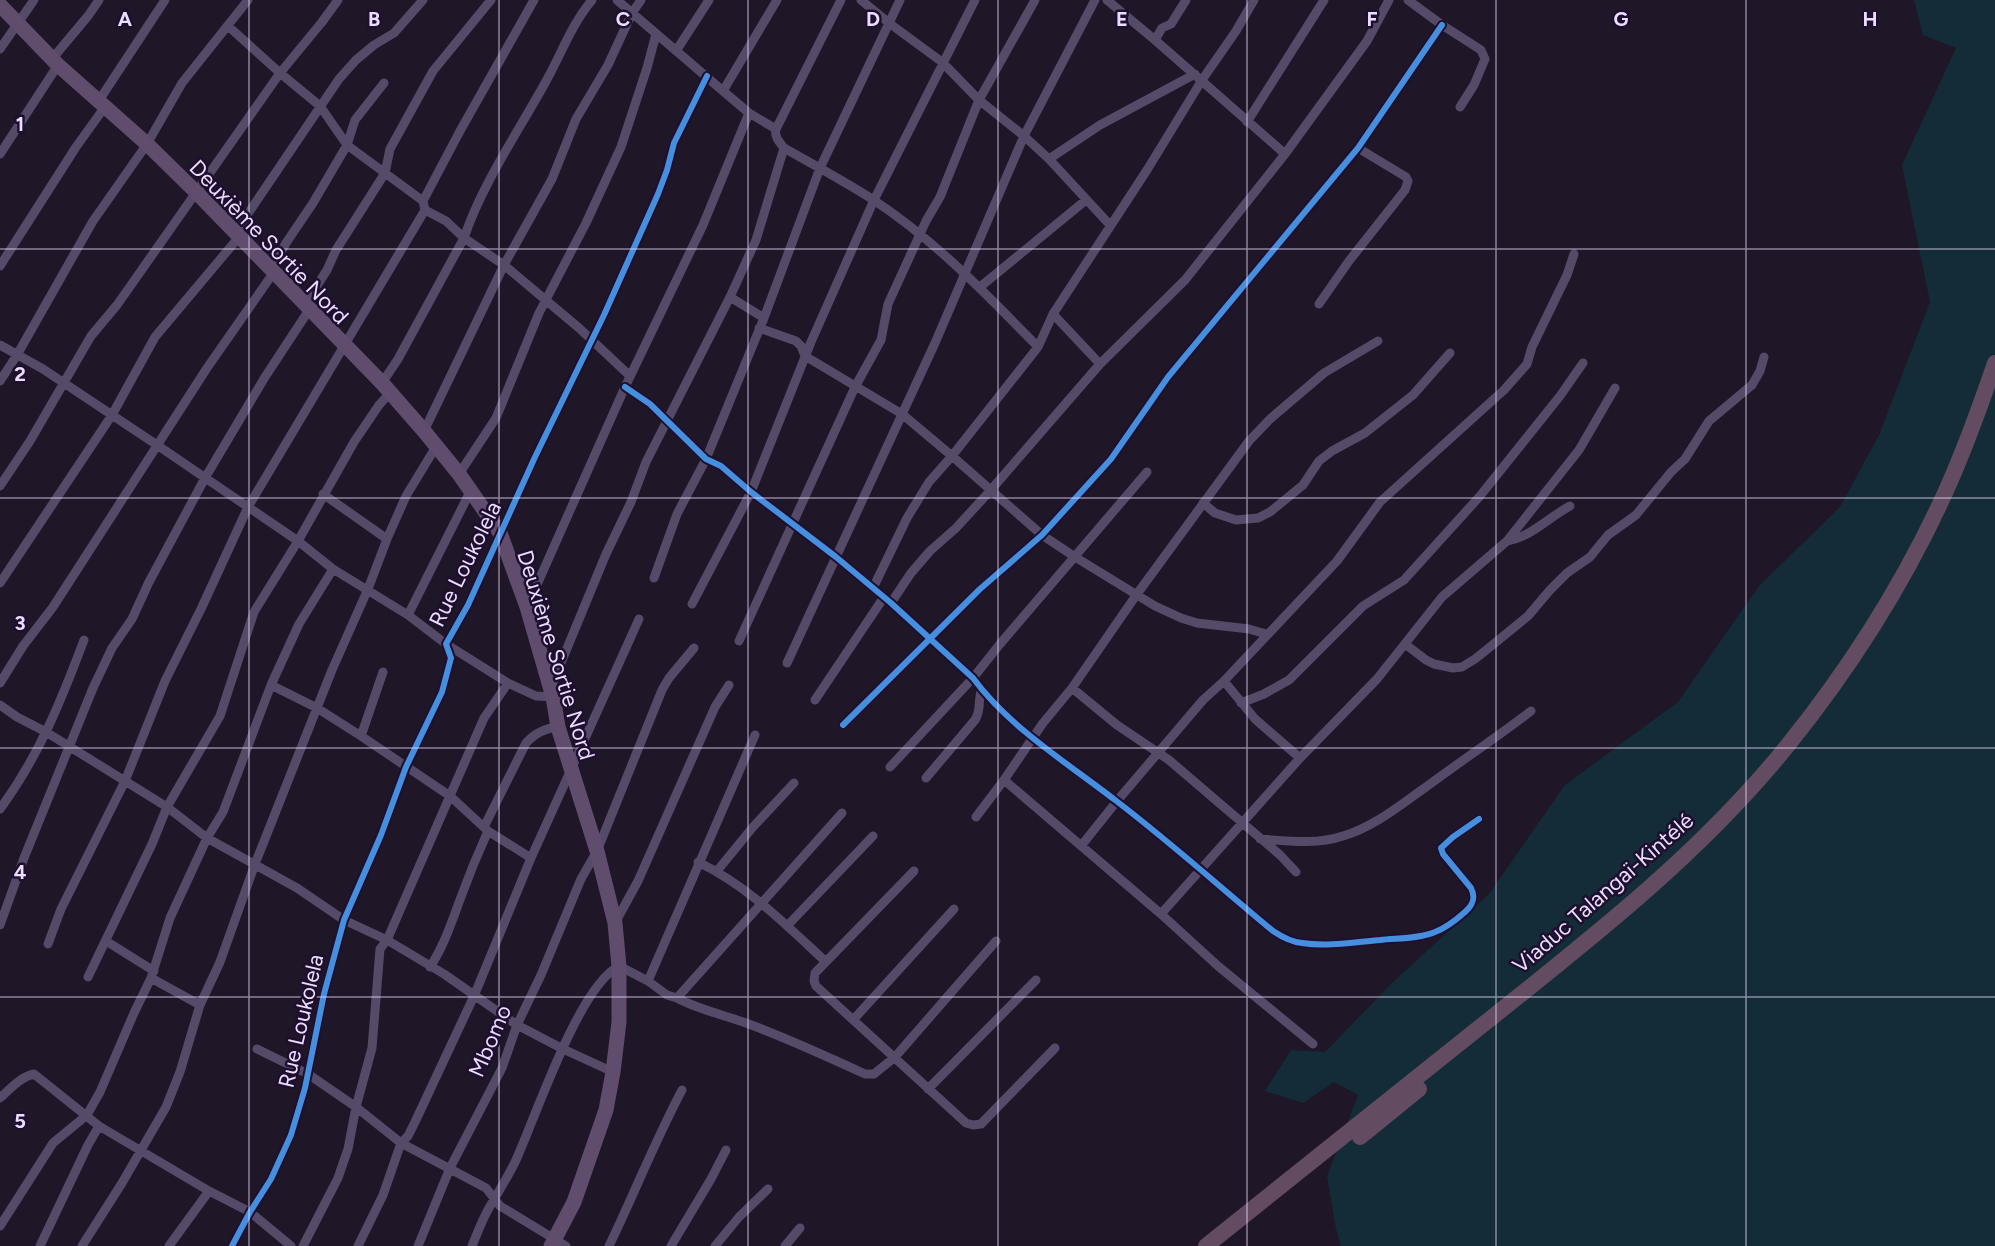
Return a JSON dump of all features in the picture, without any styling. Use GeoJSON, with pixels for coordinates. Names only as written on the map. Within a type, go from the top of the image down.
{"type":"FeatureCollection","features":[{"type":"Feature","properties":{"kind":"highway","name":"Viaduc Talangaï-Kintélé"},"geometry":{"type":"LineString","coordinates":[[1206,1246],[1601,931],[1674,865],[1742,798],[1788,746],[1826,695],[1886,604],[1946,491],[1974,423],[1995,363]]}},
{"type":"Feature","properties":{"kind":"highway","name":"Viaduc Talangaï-Kintélé"},"geometry":{"type":"LineString","coordinates":[[1223,1246],[1639,912],[1718,838],[1749,805],[1834,702],[1897,607],[1944,517],[1984,429],[1995,397]]}},
{"type":"Feature","properties":{"kind":"main road","name":"Deuxième Sortie Nord"},"geometry":{"type":"LineString","coordinates":[[0,5],[55,62],[147,144],[197,193],[386,388],[437,446],[500,533],[527,607],[558,727],[597,850],[615,923],[619,966],[619,1022],[606,1110],[590,1159],[557,1244]]}},
{"type":"Feature","properties":{"kind":"street"},"geometry":{"type":"LineString","coordinates":[[0,49],[34,0]]}},
{"type":"Feature","properties":{"kind":"street"},"geometry":{"type":"LineString","coordinates":[[0,154],[55,62],[99,0]]}},
{"type":"Feature","properties":{"kind":"street"},"geometry":{"type":"LineString","coordinates":[[0,267],[165,0]]}},
{"type":"Feature","properties":{"kind":"street"},"geometry":{"type":"LineString","coordinates":[[0,381],[96,215],[147,144],[182,83],[248,0]]}},
{"type":"Feature","properties":{"kind":"street"},"geometry":{"type":"LineString","coordinates":[[0,486],[30,441],[91,336],[117,304],[197,193],[228,145],[280,73],[338,0]]}},
{"type":"Feature","properties":{"kind":"street"},"geometry":{"type":"LineString","coordinates":[[0,583],[112,415],[155,338],[239,237],[243,220],[339,79],[356,60],[374,45],[394,33],[423,0]]}},
{"type":"Feature","properties":{"kind":"street"},"geometry":{"type":"LineString","coordinates":[[0,925],[24,858],[93,688],[112,648],[132,619],[148,582],[205,478],[327,270],[336,250],[385,173],[390,149],[433,71],[491,0]]}},
{"type":"Feature","properties":{"kind":"street"},"geometry":{"type":"LineString","coordinates":[[48,944],[61,909],[125,781],[165,681],[248,507],[345,346],[424,205],[460,131],[534,0]]}},
{"type":"Feature","properties":{"kind":"street"},"geometry":{"type":"LineString","coordinates":[[88,977],[152,844],[167,807],[220,716],[254,612],[298,541],[354,442],[379,405],[398,359],[464,238],[470,220],[561,54],[567,36],[579,15],[592,0]]}},
{"type":"Feature","properties":{"kind":"street"},"geometry":{"type":"LineString","coordinates":[[618,0],[723,92],[749,113],[776,129]]}},
{"type":"Feature","properties":{"kind":"street"},"geometry":{"type":"LineString","coordinates":[[424,431],[504,265],[552,179],[576,119],[608,64],[632,13],[642,0]]}},
{"type":"Feature","properties":{"kind":"street"},"geometry":{"type":"LineString","coordinates":[[676,51],[709,0]]}},
{"type":"Feature","properties":{"kind":"street"},"geometry":{"type":"LineString","coordinates":[[723,92],[777,0]]}},
{"type":"Feature","properties":{"kind":"street"},"geometry":{"type":"LineString","coordinates":[[841,0],[776,129],[776,137],[784,148],[874,200],[919,235],[980,287],[1038,347]]}},
{"type":"Feature","properties":{"kind":"street"},"geometry":{"type":"LineString","coordinates":[[861,0],[942,62],[979,100],[1024,136],[1049,159],[1110,225]]}},
{"type":"Feature","properties":{"kind":"street"},"geometry":{"type":"LineString","coordinates":[[654,578],[677,514],[706,459],[764,318],[820,168],[900,0]]}},
{"type":"Feature","properties":{"kind":"street"},"geometry":{"type":"LineString","coordinates":[[692,604],[751,492],[805,356],[874,200],[975,0]]}},
{"type":"Feature","properties":{"kind":"street"},"geometry":{"type":"LineString","coordinates":[[739,641],[855,387],[881,340],[888,304],[919,235],[940,197],[979,100],[1035,0]]}},
{"type":"Feature","properties":{"kind":"street"},"geometry":{"type":"LineString","coordinates":[[787,663],[935,343],[1024,136],[1095,0]]}},
{"type":"Feature","properties":{"kind":"street"},"geometry":{"type":"LineString","coordinates":[[1155,40],[1162,28],[1171,24],[1186,0]]}},
{"type":"Feature","properties":{"kind":"street"},"geometry":{"type":"LineString","coordinates":[[873,588],[907,518],[929,482],[1038,347],[1053,314],[1147,170],[1198,77],[1236,31],[1254,0]]}},
{"type":"Feature","properties":{"kind":"street"},"geometry":{"type":"LineString","coordinates":[[1246,122],[1324,0]]}},
{"type":"Feature","properties":{"kind":"street"},"geometry":{"type":"LineString","coordinates":[[815,700],[887,600],[930,551],[956,528],[990,491],[1100,364],[1185,280],[1285,154],[1367,42],[1389,0]]}},
{"type":"Feature","properties":{"kind":"street"},"geometry":{"type":"LineString","coordinates":[[1408,0],[1481,50],[1485,59],[1474,85],[1460,107]]}},
{"type":"Feature","properties":{"kind":"street"},"geometry":{"type":"LineString","coordinates":[[1113,2],[1246,122],[1285,154]]}},
{"type":"Feature","properties":{"kind":"street"},"geometry":{"type":"LineString","coordinates":[[843,725],[980,589],[1042,536],[1111,459],[1168,377],[1358,148],[1442,25]]}},
{"type":"Feature","properties":{"kind":"street"},"geometry":{"type":"LineString","coordinates":[[228,26],[320,106],[347,145],[446,221],[464,238],[504,265],[592,339],[630,376]]}},
{"type":"Feature","properties":{"kind":"street"},"geometry":{"type":"LineString","coordinates":[[459,474],[496,418],[546,300],[586,224],[621,147],[656,34]]}},
{"type":"Feature","properties":{"kind":"street","name":"Rue Loukolela"},"geometry":{"type":"LineString","coordinates":[[232,1246],[271,1179],[291,1135],[308,1074],[324,994],[344,920],[381,835],[406,767],[442,692],[451,658],[447,644],[468,605],[592,339],[658,194],[674,143],[707,76]]}},
{"type":"Feature","properties":{"kind":"street"},"geometry":{"type":"LineString","coordinates":[[1049,159],[1100,125],[1198,77]]}},
{"type":"Feature","properties":{"kind":"street"},"geometry":{"type":"LineString","coordinates":[[0,683],[23,646],[53,607],[242,315],[274,272],[276,261],[286,243],[347,145],[355,120],[384,83]]}},
{"type":"Feature","properties":{"kind":"street"},"geometry":{"type":"LineString","coordinates":[[527,607],[630,376],[704,225],[749,113]]}},
{"type":"Feature","properties":{"kind":"street"},"geometry":{"type":"LineString","coordinates":[[0,345],[64,383],[298,541],[333,569],[408,615],[447,644],[508,683],[536,696],[551,693],[606,554],[631,502],[646,462],[730,297],[756,240],[784,148]]}},
{"type":"Feature","properties":{"kind":"street"},"geometry":{"type":"LineString","coordinates":[[1319,304],[1348,261],[1401,195],[1408,181],[1406,177],[1358,148]]}},
{"type":"Feature","properties":{"kind":"street"},"geometry":{"type":"LineString","coordinates":[[980,287],[1086,200]]}},
{"type":"Feature","properties":{"kind":"street"},"geometry":{"type":"LineString","coordinates":[[1081,846],[1203,700],[1224,681],[1337,561],[1380,502],[1504,390],[1527,364],[1532,347],[1567,275],[1574,254]]}},
{"type":"Feature","properties":{"kind":"street"},"geometry":{"type":"LineString","coordinates":[[730,297],[764,318]]}},
{"type":"Feature","properties":{"kind":"street"},"geometry":{"type":"LineString","coordinates":[[1053,314],[1100,364]]}},
{"type":"Feature","properties":{"kind":"street"},"geometry":{"type":"LineString","coordinates":[[759,328],[796,341],[805,356],[902,414],[1042,536],[1075,557],[1168,612],[1197,623],[1249,629],[1266,634]]}},
{"type":"Feature","properties":{"kind":"street"},"geometry":{"type":"LineString","coordinates":[[976,817],[1052,711],[1072,688],[1137,594],[1249,441],[1270,418],[1324,373],[1378,341]]}},
{"type":"Feature","properties":{"kind":"street"},"geometry":{"type":"LineString","coordinates":[[1203,503],[1215,513],[1236,520],[1257,518],[1270,512],[1303,485],[1319,461],[1365,433],[1413,394],[1450,353]]}},
{"type":"Feature","properties":{"kind":"street"},"geometry":{"type":"LineString","coordinates":[[1405,644],[1434,664],[1453,668],[1475,659],[1528,616],[1567,573],[1590,557],[1608,535],[1636,515],[1671,472],[1685,459],[1710,421],[1752,385],[1760,371],[1764,357]]}},
{"type":"Feature","properties":{"kind":"street"},"geometry":{"type":"LineString","coordinates":[[1241,703],[1264,694],[1289,680],[1363,606],[1404,580],[1480,496],[1560,396],[1583,363]]}},
{"type":"Feature","properties":{"kind":"street"},"geometry":{"type":"LineString","coordinates":[[625,387],[650,404],[706,459],[721,466],[887,600],[973,678],[1033,739],[1117,801],[1273,932],[1286,939],[1300,943],[1346,943],[1420,936],[1448,926],[1469,909],[1473,903],[1473,892],[1443,854],[1441,848],[1479,819]]}},
{"type":"Feature","properties":{"kind":"street"},"geometry":{"type":"LineString","coordinates":[[1161,914],[1300,758],[1377,679],[1442,597],[1507,541],[1579,450],[1615,388]]}},
{"type":"Feature","properties":{"kind":"street"},"geometry":{"type":"LineString","coordinates":[[82,1246],[166,1107],[180,1072],[200,1005],[220,962],[255,864],[317,708],[387,539],[414,481],[437,446]]}},
{"type":"Feature","properties":{"kind":"street"},"geometry":{"type":"LineString","coordinates":[[890,767],[973,678],[1147,472]]}},
{"type":"Feature","properties":{"kind":"street"},"geometry":{"type":"LineString","coordinates":[[408,615],[470,492]]}},
{"type":"Feature","properties":{"kind":"street"},"geometry":{"type":"LineString","coordinates":[[323,494],[387,539]]}},
{"type":"Feature","properties":{"kind":"street"},"geometry":{"type":"LineString","coordinates":[[1507,541],[1517,540],[1557,512],[1570,506]]}},
{"type":"Feature","properties":{"kind":"street"},"geometry":{"type":"LineString","coordinates":[[0,1226],[52,1143],[87,1115],[100,1092],[152,974],[170,918],[207,838],[223,812],[272,685],[299,624],[333,569]]}},
{"type":"Feature","properties":{"kind":"street"},"geometry":{"type":"LineString","coordinates":[[358,1246],[383,1195],[401,1143],[408,1136],[415,1122],[474,996],[531,858],[639,619]]}},
{"type":"Feature","properties":{"kind":"street"},"geometry":{"type":"LineString","coordinates":[[0,809],[21,780],[57,712],[84,640]]}},
{"type":"Feature","properties":{"kind":"street","name":"Mbomo"},"geometry":{"type":"LineString","coordinates":[[418,1246],[450,1168],[502,1068],[517,1025],[541,975],[581,879],[597,850],[662,690],[694,648]]}},
{"type":"Feature","properties":{"kind":"street"},"geometry":{"type":"LineString","coordinates":[[361,736],[383,672]]}},
{"type":"Feature","properties":{"kind":"street"},"geometry":{"type":"LineString","coordinates":[[1224,681],[1255,719],[1300,758]]}},
{"type":"Feature","properties":{"kind":"street"},"geometry":{"type":"LineString","coordinates":[[303,1246],[338,1178],[348,1149],[356,1107],[372,1048],[381,949],[387,940],[484,718],[508,683]]}},
{"type":"Feature","properties":{"kind":"street"},"geometry":{"type":"LineString","coordinates":[[272,685],[317,708],[361,736],[450,796],[486,829],[531,858]]}},
{"type":"Feature","properties":{"kind":"street"},"geometry":{"type":"LineString","coordinates":[[615,923],[638,881],[715,706],[729,685]]}},
{"type":"Feature","properties":{"kind":"street"},"geometry":{"type":"LineString","coordinates":[[1072,688],[1117,724],[1159,753],[1242,822],[1296,872]]}},
{"type":"Feature","properties":{"kind":"street"},"geometry":{"type":"LineString","coordinates":[[926,778],[975,720],[980,712],[978,698],[982,689]]}},
{"type":"Feature","properties":{"kind":"street"},"geometry":{"type":"LineString","coordinates":[[0,705],[167,807],[207,838],[297,888],[344,920],[387,940],[444,974],[517,1025],[613,1072]]}},
{"type":"Feature","properties":{"kind":"street"},"geometry":{"type":"LineString","coordinates":[[1260,838],[1299,842],[1320,841],[1342,837],[1363,829],[1395,810],[1531,711]]}},
{"type":"Feature","properties":{"kind":"street"},"geometry":{"type":"LineString","coordinates":[[430,967],[442,945],[486,829],[522,748],[533,735],[558,727]]}},
{"type":"Feature","properties":{"kind":"street"},"geometry":{"type":"LineString","coordinates":[[648,981],[755,735]]}},
{"type":"Feature","properties":{"kind":"street"},"geometry":{"type":"LineString","coordinates":[[1004,780],[1161,914],[1218,966],[1313,1044]]}},
{"type":"Feature","properties":{"kind":"street"},"geometry":{"type":"LineString","coordinates":[[717,871],[753,826],[794,783]]}},
{"type":"Feature","properties":{"kind":"street"},"geometry":{"type":"LineString","coordinates":[[676,998],[842,813]]}},
{"type":"Feature","properties":{"kind":"street"},"geometry":{"type":"LineString","coordinates":[[787,926],[873,836]]}},
{"type":"Feature","properties":{"kind":"street"},"geometry":{"type":"LineString","coordinates":[[698,862],[736,882],[825,961]]}},
{"type":"Feature","properties":{"kind":"street"},"geometry":{"type":"LineString","coordinates":[[914,871],[825,961],[815,973],[816,986],[966,1123],[973,1125],[981,1124],[1055,1048]]}},
{"type":"Feature","properties":{"kind":"street"},"geometry":{"type":"LineString","coordinates":[[853,1020],[954,909]]}},
{"type":"Feature","properties":{"kind":"street"},"geometry":{"type":"LineString","coordinates":[[106,941],[200,1005]]}},
{"type":"Feature","properties":{"kind":"street"},"geometry":{"type":"LineString","coordinates":[[472,1246],[488,1208],[516,1161],[562,1049],[604,977],[619,966],[667,994],[693,1006],[722,1014],[792,1040],[865,1074],[874,1074],[895,1057],[996,941]]}},
{"type":"Feature","properties":{"kind":"street"},"geometry":{"type":"LineString","coordinates":[[928,1089],[1036,980]]}},
{"type":"Feature","properties":{"kind":"street"},"geometry":{"type":"LineString","coordinates":[[257,1049],[308,1074],[356,1107],[401,1143],[486,1188],[500,1206],[557,1244]]}},
{"type":"Feature","properties":{"kind":"street"},"geometry":{"type":"LineString","coordinates":[[0,1098],[27,1076],[34,1074],[99,1126],[209,1191],[250,1212],[291,1246]]}},
{"type":"Feature","properties":{"kind":"street"},"geometry":{"type":"LineString","coordinates":[[609,1246],[682,1090]]}},
{"type":"Feature","properties":{"kind":"street"},"geometry":{"type":"LineString","coordinates":[[39,1246],[99,1126]]}},
{"type":"Feature","properties":{"kind":"street"},"geometry":{"type":"LineString","coordinates":[[671,1246],[726,1150]]}},
{"type":"Feature","properties":{"kind":"street"},"geometry":{"type":"LineString","coordinates":[[715,1246],[739,1217],[768,1189]]}},
{"type":"Feature","properties":{"kind":"street"},"geometry":{"type":"LineString","coordinates":[[169,1246],[209,1191]]}},
{"type":"Feature","properties":{"kind":"street"},"geometry":{"type":"LineString","coordinates":[[785,1246],[800,1228]]}},
{"type":"Feature","properties":{"kind":"shaded area"},"geometry":{"type":"Polygon","coordinates":[[[1914,0],[1995,0],[1995,1246],[1341,1246],[1327,1176],[1358,1095],[1334,1082],[1303,1103],[1265,1091],[1291,1050],[1325,1052],[1393,982],[1489,894],[1565,785],[1678,702],[1759,586],[1840,507],[1879,435],[1930,302],[1902,165],[1956,48],[1923,35],[1914,0]]]}},
{"type":"Feature","properties":{"kind":"cycle path"},"geometry":{"type":"LineString","coordinates":[[843,725],[980,589],[1042,535],[1111,459],[1168,377],[1358,148],[1442,25]]}},
{"type":"Feature","properties":{"kind":"cycle path"},"geometry":{"type":"LineString","coordinates":[[232,1246],[271,1179],[291,1135],[305,1088],[324,994],[344,920],[381,835],[406,767],[442,692],[451,658],[446,644],[468,605],[535,457],[604,315],[658,194],[674,143],[707,76]]}},
{"type":"Feature","properties":{"kind":"cycle path"},"geometry":{"type":"LineString","coordinates":[[625,387],[650,404],[706,459],[721,466],[891,603],[973,678],[1021,729],[1135,816],[1283,937],[1302,943],[1341,944],[1415,937],[1447,926],[1468,909],[1472,904],[1473,895],[1471,888],[1443,854],[1441,848],[1479,819]]}}]}
